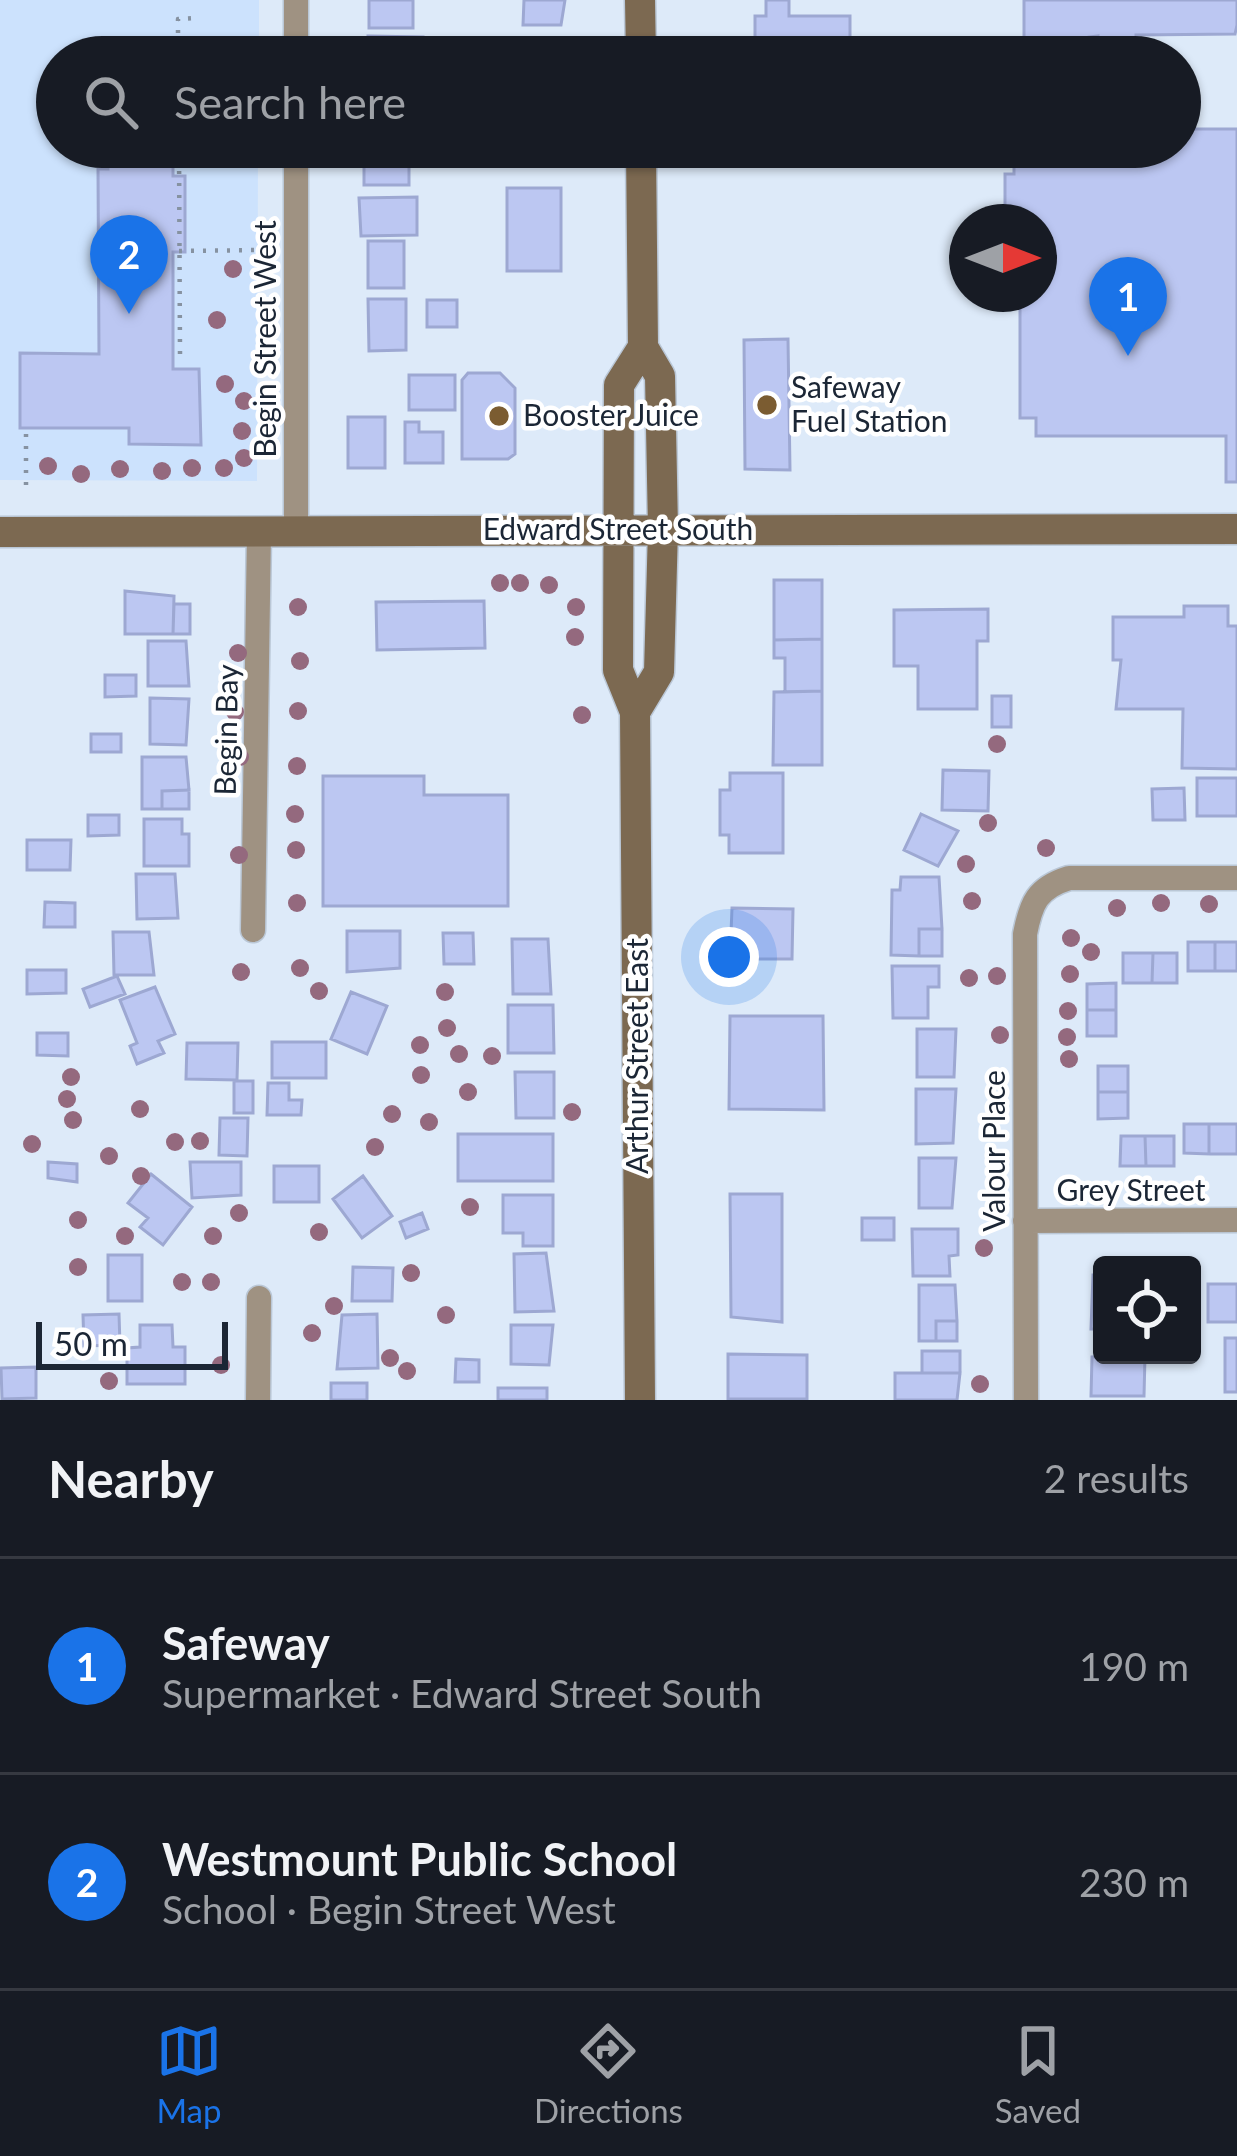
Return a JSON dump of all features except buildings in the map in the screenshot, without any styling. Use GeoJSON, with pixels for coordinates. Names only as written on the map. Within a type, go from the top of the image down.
{"type":"FeatureCollection","features":[{"type":"Feature","properties":{"kind":"main road"},"geometry":{"type":"LineString","coordinates":[[640,0],[641,36]]}},
{"type":"Feature","properties":{"kind":"main road"},"geometry":{"type":"LineString","coordinates":[[641,168],[643,347]]}},
{"type":"Feature","properties":{"kind":"main road","name":"Arthur Street East"},"geometry":{"type":"LineString","coordinates":[[635,712],[659,672],[663,529],[660,376],[643,347],[619,385],[619,670],[635,712],[640,1400]]}},
{"type":"Feature","properties":{"kind":"main road","name":"Edward Street South"},"geometry":{"type":"LineString","coordinates":[[0,532],[1237,530]]}},
{"type":"Feature","properties":{"kind":"street"},"geometry":{"type":"LineString","coordinates":[[296,0],[296,36]]}},
{"type":"Feature","properties":{"kind":"street","name":"Begin Street West"},"geometry":{"type":"LineString","coordinates":[[296,168],[296,531]]}},
{"type":"Feature","properties":{"kind":"street","name":"Begin Bay"},"geometry":{"type":"LineString","coordinates":[[253,930],[260,531]]}},
{"type":"Feature","properties":{"kind":"street","name":"Valour Place"},"geometry":{"type":"LineString","coordinates":[[1026,1400],[1025,934],[1031,902],[1050,884],[1069,878],[1237,878]]}},
{"type":"Feature","properties":{"kind":"street","name":"Grey Street"},"geometry":{"type":"LineString","coordinates":[[1025,1221],[1237,1220]]}},
{"type":"Feature","properties":{"kind":"street"},"geometry":{"type":"LineString","coordinates":[[258,1400],[259,1298]]}},
{"type":"Feature","properties":{"kind":"path"},"geometry":{"type":"LineString","coordinates":[[178,36],[178,19],[197,18]]}},
{"type":"Feature","properties":{"kind":"path"},"geometry":{"type":"LineString","coordinates":[[179,168],[180,354]]}},
{"type":"Feature","properties":{"kind":"path"},"geometry":{"type":"LineString","coordinates":[[179,250],[261,250]]}},
{"type":"Feature","properties":{"kind":"path"},"geometry":{"type":"LineString","coordinates":[[26,434],[26,486]]}},
{"type":"Feature","properties":{"kind":"shaded area"},"geometry":{"type":"Polygon","coordinates":[[[0,0],[259,0],[259,36],[36,36],[36,168],[258,168],[257,481],[0,480],[0,0]]]}},
{"type":"Feature","properties":{"kind":"place","name":"Westmount Public School"},"geometry":{"type":"Point","coordinates":[129,314]}},
{"type":"Feature","properties":{"kind":"place","name":"Safeway"},"geometry":{"type":"Point","coordinates":[1128,356]}},
{"type":"Feature","properties":{"kind":"place","name":"Safeway Fuel Station"},"geometry":{"type":"Point","coordinates":[767,405]}},
{"type":"Feature","properties":{"kind":"place","name":"Booster Juice"},"geometry":{"type":"Point","coordinates":[499,416]}}]}
